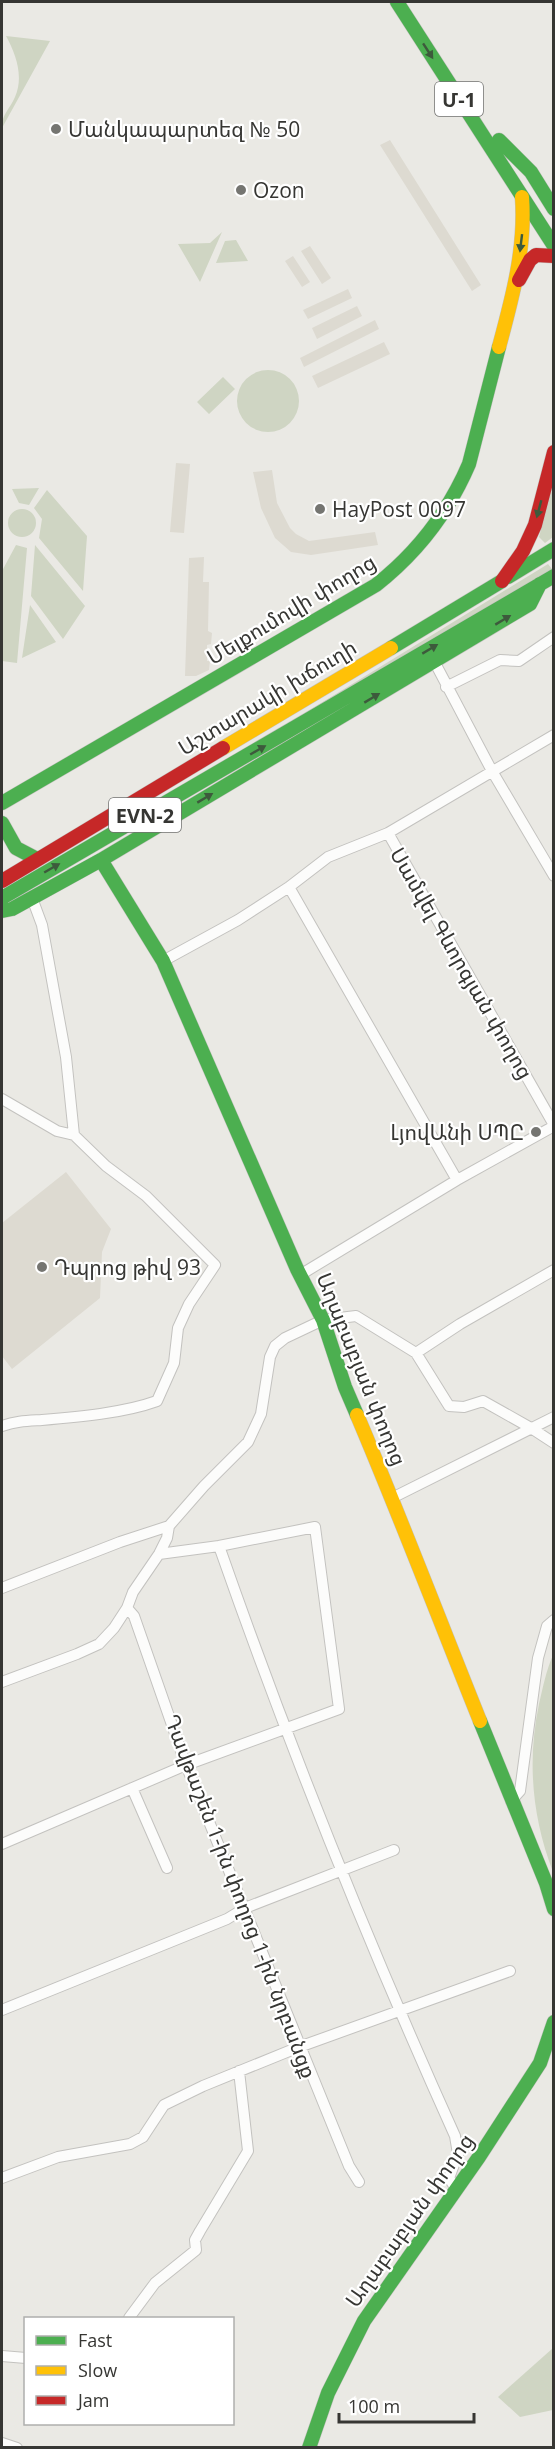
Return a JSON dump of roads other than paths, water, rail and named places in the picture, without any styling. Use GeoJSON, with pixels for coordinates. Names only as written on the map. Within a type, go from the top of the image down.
{"type":"FeatureCollection","features":[{"type":"Feature","properties":{"kind":"main road","name":"Մ-1"},"geometry":{"type":"LineString","coordinates":[[397,2],[554,246]]}},
{"type":"Feature","properties":{"kind":"main road","name":"Մ-1"},"geometry":{"type":"LineString","coordinates":[[411,2],[499,140]]}},
{"type":"Feature","properties":{"kind":"main road"},"geometry":{"type":"LineString","coordinates":[[499,140],[531,172],[554,209]]}},
{"type":"Feature","properties":{"kind":"main road"},"geometry":{"type":"LineString","coordinates":[[499,140],[554,226]]}},
{"type":"Feature","properties":{"kind":"main road","name":"Մելքումովի փողոց"},"geometry":{"type":"LineString","coordinates":[[2,803],[376,585],[415,553],[444,514],[461,485],[469,464],[514,290],[522,240],[522,195]]}},
{"type":"Feature","properties":{"kind":"main road","name":"Մելքումովի փողոց"},"geometry":{"type":"LineString","coordinates":[[514,290],[530,260],[536,255],[554,256]]}},
{"type":"Feature","properties":{"kind":"main road"},"geometry":{"type":"LineString","coordinates":[[502,581],[523,551],[535,525],[554,452]]}},
{"type":"Feature","properties":{"kind":"main road","name":"Աշտարակի խճուղի"},"geometry":{"type":"LineString","coordinates":[[2,881],[554,549]]}},
{"type":"Feature","properties":{"kind":"main road","name":"Աշտարակի խճուղի"},"geometry":{"type":"LineString","coordinates":[[2,898],[554,576]]}},
{"type":"Feature","properties":{"kind":"main road"},"geometry":{"type":"LineString","coordinates":[[2,911],[12,909],[101,860],[530,604],[540,584]]}},
{"type":"Feature","properties":{"kind":"main road"},"geometry":{"type":"LineString","coordinates":[[279,714],[289,732]]}},
{"type":"Feature","properties":{"kind":"main road"},"geometry":{"type":"LineString","coordinates":[[2,822],[16,848],[37,859]]}},
{"type":"Feature","properties":{"kind":"main road","name":"Աղաբաբյան փողոց"},"geometry":{"type":"LineString","coordinates":[[101,860],[164,961],[226,1109],[300,1275],[323,1320],[345,1387],[392,1498],[511,1801],[546,1883],[554,1909]]}},
{"type":"Feature","properties":{"kind":"main road","name":"Աղաբաբյան փողոց"},"geometry":{"type":"LineString","coordinates":[[309,2448],[328,2393],[364,2321],[540,2063],[554,2022]]}},
{"type":"Feature","properties":{"kind":"street"},"geometry":{"type":"LineString","coordinates":[[446,687],[500,660],[519,662],[554,637]]}},
{"type":"Feature","properties":{"kind":"street"},"geometry":{"type":"LineString","coordinates":[[434,661],[492,771],[553,874]]}},
{"type":"Feature","properties":{"kind":"street"},"geometry":{"type":"LineString","coordinates":[[164,961],[238,920],[289,887],[328,857],[388,833],[554,735]]}},
{"type":"Feature","properties":{"kind":"street","name":"Սամվել Գևորգյան փողոց"},"geometry":{"type":"LineString","coordinates":[[388,833],[554,1126]]}},
{"type":"Feature","properties":{"kind":"street"},"geometry":{"type":"LineString","coordinates":[[289,887],[457,1180]]}},
{"type":"Feature","properties":{"kind":"street"},"geometry":{"type":"LineString","coordinates":[[32,898],[42,926],[66,1057],[74,1135]]}},
{"type":"Feature","properties":{"kind":"street"},"geometry":{"type":"LineString","coordinates":[[2,1099],[57,1131],[74,1135],[106,1166],[146,1196],[215,1265],[189,1304],[178,1328],[174,1364],[158,1401],[144,1406],[97,1413],[41,1420],[20,1420],[2,1426]]}},
{"type":"Feature","properties":{"kind":"street"},"geometry":{"type":"LineString","coordinates":[[300,1275],[457,1180],[554,1126]]}},
{"type":"Feature","properties":{"kind":"street"},"geometry":{"type":"LineString","coordinates":[[416,1353],[460,1324],[554,1270]]}},
{"type":"Feature","properties":{"kind":"street"},"geometry":{"type":"LineString","coordinates":[[2,1588],[120,1542],[169,1526],[204,1486],[248,1442],[261,1414],[270,1356],[275,1347],[285,1338],[323,1320],[356,1316],[416,1353],[449,1406],[464,1407],[483,1401],[554,1443]]}},
{"type":"Feature","properties":{"kind":"street"},"geometry":{"type":"LineString","coordinates":[[392,1498],[554,1417]]}},
{"type":"Feature","properties":{"kind":"street"},"geometry":{"type":"LineString","coordinates":[[2,1682],[99,1644],[114,1628],[127,1608],[133,1592],[159,1554],[167,1538],[169,1526]]}},
{"type":"Feature","properties":{"kind":"street"},"geometry":{"type":"LineString","coordinates":[[2,1844],[186,1765],[284,1727],[339,1709],[315,1527],[219,1546],[159,1554]]}},
{"type":"Feature","properties":{"kind":"street"},"geometry":{"type":"LineString","coordinates":[[219,1546],[284,1727],[398,2010],[455,2136],[458,2154],[449,2178],[456,2189]]}},
{"type":"Feature","properties":{"kind":"street","name":"Դավթաշեն 1-ին փողոց 1-ին նրբանցք"},"geometry":{"type":"LineString","coordinates":[[127,1608],[134,1616],[186,1765],[299,2047],[349,2166],[359,2182]]}},
{"type":"Feature","properties":{"kind":"street"},"geometry":{"type":"LineString","coordinates":[[511,1801],[520,1791],[538,1658],[547,1626],[554,1620]]}},
{"type":"Feature","properties":{"kind":"street"},"geometry":{"type":"LineString","coordinates":[[132,1788],[166,1868]]}},
{"type":"Feature","properties":{"kind":"street"},"geometry":{"type":"LineString","coordinates":[[2,2010],[227,1919],[245,1908],[394,1850]]}},
{"type":"Feature","properties":{"kind":"street"},"geometry":{"type":"LineString","coordinates":[[2,2178],[58,2157],[130,2145],[143,2138],[164,2105],[299,2047],[510,1971]]}},
{"type":"Feature","properties":{"kind":"street"},"geometry":{"type":"LineString","coordinates":[[130,2317],[155,2283],[196,2250],[195,2240],[248,2151],[239,2071]]}},
{"type":"Feature","properties":{"kind":"street"},"geometry":{"type":"LineString","coordinates":[[2,2356],[24,2358]]}},
{"type":"Feature","properties":{"kind":"street"},"geometry":{"type":"LineString","coordinates":[[2,2443],[17,2448]]}},
{"type":"Feature","properties":{"kind":"place","name":"Մանկապարտեզ № 50"},"geometry":{"type":"Point","coordinates":[56,129]}},
{"type":"Feature","properties":{"kind":"place","name":"Ozon"},"geometry":{"type":"Point","coordinates":[241,190]}},
{"type":"Feature","properties":{"kind":"place","name":"HayPost 0097"},"geometry":{"type":"Point","coordinates":[320,509]}},
{"type":"Feature","properties":{"kind":"place","name":"ԼյովԱնի ՍՊԸ"},"geometry":{"type":"Point","coordinates":[536,1132]}},
{"type":"Feature","properties":{"kind":"place","name":"Դպրոց թիվ 93"},"geometry":{"type":"Point","coordinates":[42,1267]}}]}
